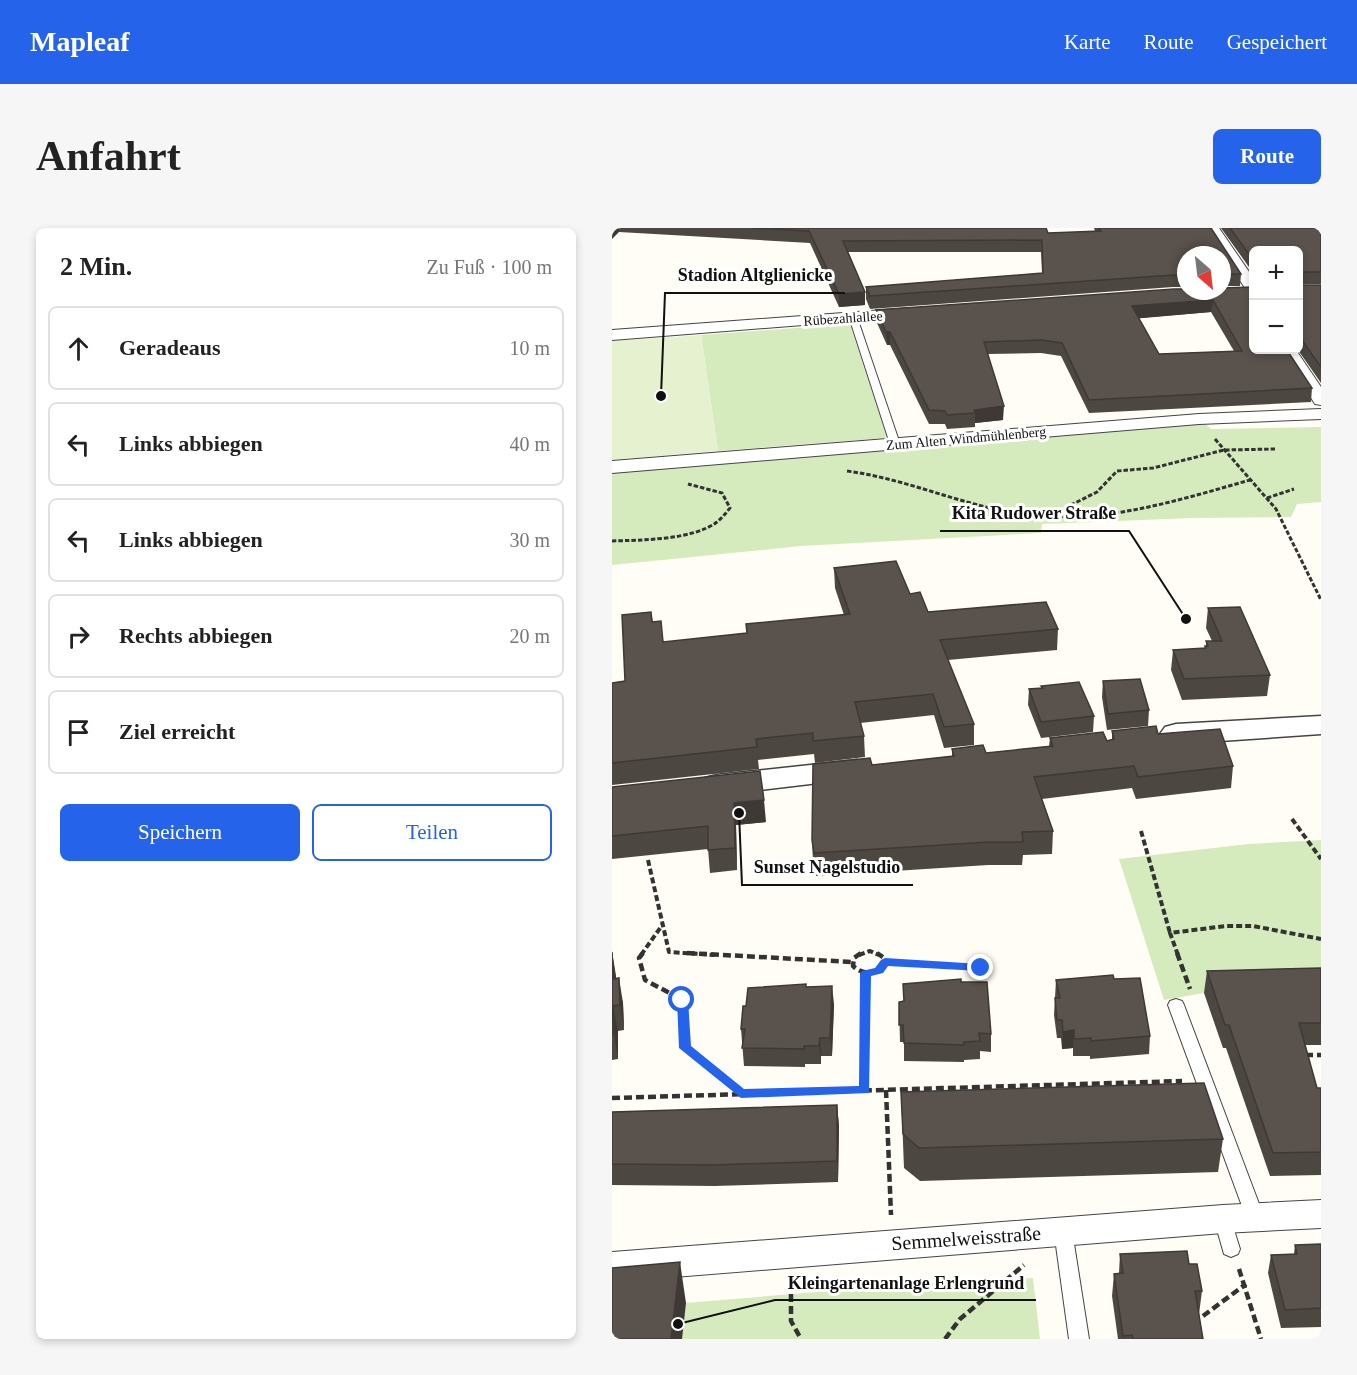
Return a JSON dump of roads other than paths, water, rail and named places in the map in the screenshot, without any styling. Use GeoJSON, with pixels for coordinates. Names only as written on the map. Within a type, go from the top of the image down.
{"type":"FeatureCollection","features":[{"type":"Feature","properties":{"kind":"street"},"geometry":{"type":"LineString","coordinates":[[1212,228],[1249,290]]}},
{"type":"Feature","properties":{"kind":"street","name":"Rübezahlallee"},"geometry":{"type":"LineString","coordinates":[[612,335],[932,312]]}},
{"type":"Feature","properties":{"kind":"street"},"geometry":{"type":"LineString","coordinates":[[1291,354],[1321,400]]}},
{"type":"Feature","properties":{"kind":"street","name":"Zum Alten Windmühlenberg"},"geometry":{"type":"LineString","coordinates":[[612,466],[1199,419],[1321,414]]}},
{"type":"Feature","properties":{"kind":"street"},"geometry":{"type":"LineString","coordinates":[[1144,737],[1321,725]]}},
{"type":"Feature","properties":{"kind":"street"},"geometry":{"type":"LineString","coordinates":[[693,788],[888,766]]}},
{"type":"Feature","properties":{"kind":"street","name":"Semmelweisstraße"},"geometry":{"type":"LineString","coordinates":[[612,1267],[1063,1231],[1236,1228],[1321,1214]]}},
{"type":"Feature","properties":{"kind":"lane"},"geometry":{"type":"LineString","coordinates":[[853,317],[895,444]]}},
{"type":"Feature","properties":{"kind":"lane"},"geometry":{"type":"LineString","coordinates":[[1176,1005],[1236,1228]]}},
{"type":"Feature","properties":{"kind":"lane"},"geometry":{"type":"LineString","coordinates":[[1063,1231],[1079,1339]]}},
{"type":"Feature","properties":{"kind":"place","name":"Stadion Altglienicke"},"geometry":{"type":"Point","coordinates":[661,396]}},
{"type":"Feature","properties":{"kind":"place","name":"Kita Rudower Straße"},"geometry":{"type":"Point","coordinates":[1186,619]}},
{"type":"Feature","properties":{"kind":"place","name":"Sunset Nagelstudio"},"geometry":{"type":"Point","coordinates":[739,813]}},
{"type":"Feature","properties":{"kind":"place","name":"Kleingartenanlage Erlengrund"},"geometry":{"type":"Point","coordinates":[678,1324]}}]}
